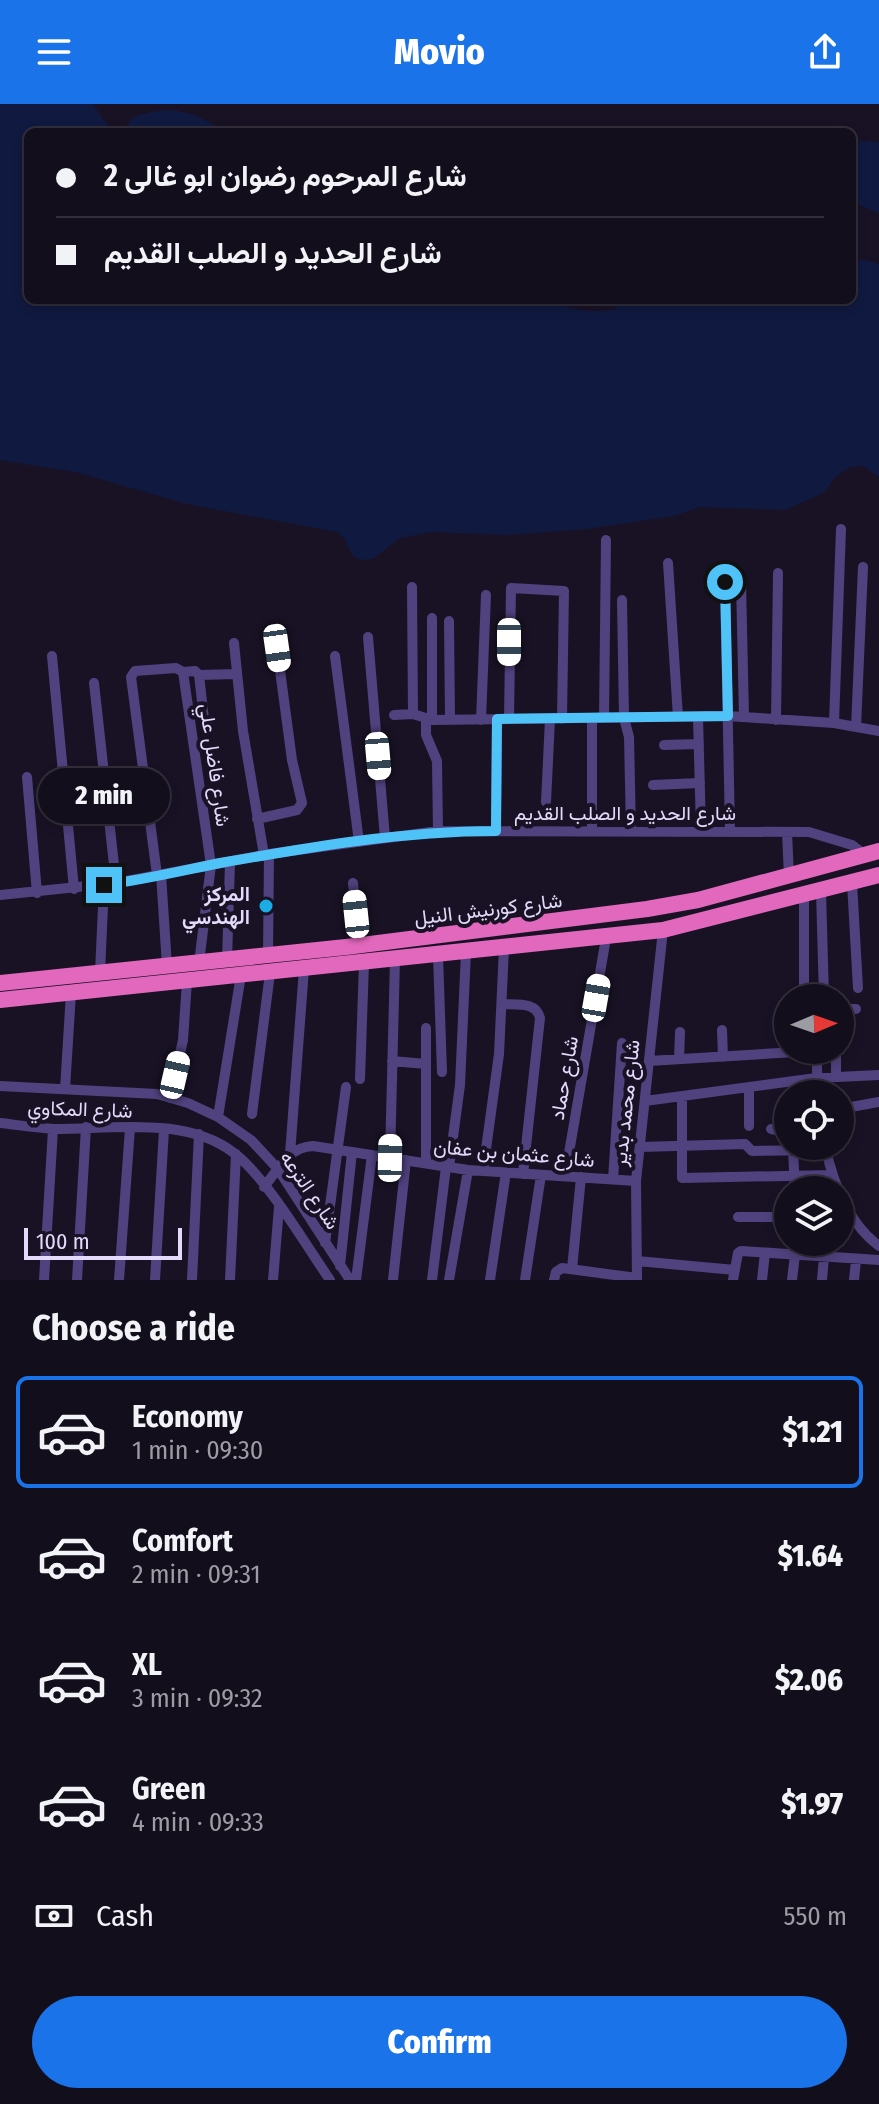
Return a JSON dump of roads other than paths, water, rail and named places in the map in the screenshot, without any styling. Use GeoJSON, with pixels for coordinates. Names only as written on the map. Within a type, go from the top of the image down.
{"type":"FeatureCollection","features":[{"type":"Feature","properties":{"kind":"highway","name":"شارع كورنيش النيل"},"geometry":{"type":"LineString","coordinates":[[0,983],[352,946],[647,909],[789,878],[872,853]]}},
{"type":"Feature","properties":{"kind":"highway","name":"شارع كورنيش النيل"},"geometry":{"type":"LineString","coordinates":[[0,1000],[663,930],[879,875]]}},
{"type":"Feature","properties":{"kind":"highway"},"geometry":{"type":"LineString","coordinates":[[352,946],[356,964]]}},
{"type":"Feature","properties":{"kind":"street"},"geometry":{"type":"LineString","coordinates":[[834,723],[841,529]]}},
{"type":"Feature","properties":{"kind":"street"},"geometry":{"type":"LineString","coordinates":[[592,831],[606,540]]}},
{"type":"Feature","properties":{"kind":"street"},"geometry":{"type":"LineString","coordinates":[[668,563],[678,717]]}},
{"type":"Feature","properties":{"kind":"street"},"geometry":{"type":"LineString","coordinates":[[856,727],[863,567]]}},
{"type":"Feature","properties":{"kind":"street"},"geometry":{"type":"LineString","coordinates":[[776,720],[778,573]]}},
{"type":"Feature","properties":{"kind":"street"},"geometry":{"type":"LineString","coordinates":[[725,582],[730,831]]}},
{"type":"Feature","properties":{"kind":"street"},"geometry":{"type":"LineString","coordinates":[[741,582],[744,717]]}},
{"type":"Feature","properties":{"kind":"street"},"geometry":{"type":"LineString","coordinates":[[412,587],[413,714]]}},
{"type":"Feature","properties":{"kind":"street"},"geometry":{"type":"LineString","coordinates":[[496,831],[511,588],[564,591],[556,719],[546,802]]}},
{"type":"Feature","properties":{"kind":"street"},"geometry":{"type":"LineString","coordinates":[[481,720],[486,595]]}},
{"type":"Feature","properties":{"kind":"street"},"geometry":{"type":"LineString","coordinates":[[622,600],[624,718],[629,737],[631,831]]}},
{"type":"Feature","properties":{"kind":"street"},"geometry":{"type":"LineString","coordinates":[[432,618],[426,735],[437,761],[438,831]]}},
{"type":"Feature","properties":{"kind":"street"},"geometry":{"type":"LineString","coordinates":[[449,621],[450,720]]}},
{"type":"Feature","properties":{"kind":"street"},"geometry":{"type":"LineString","coordinates":[[368,637],[385,838]]}},
{"type":"Feature","properties":{"kind":"street"},"geometry":{"type":"LineString","coordinates":[[234,643],[257,819],[266,855],[268,955]]}},
{"type":"Feature","properties":{"kind":"street"},"geometry":{"type":"LineString","coordinates":[[257,819],[297,810],[302,803],[292,760],[277,648]]}},
{"type":"Feature","properties":{"kind":"street"},"geometry":{"type":"LineString","coordinates":[[52,656],[74,889]]}},
{"type":"Feature","properties":{"kind":"street"},"geometry":{"type":"LineString","coordinates":[[335,656],[359,842]]}},
{"type":"Feature","properties":{"kind":"street"},"geometry":{"type":"LineString","coordinates":[[167,966],[159,875],[132,672],[176,668],[183,672],[195,671],[199,675],[205,728]]}},
{"type":"Feature","properties":{"kind":"street","name":"شارع فاضل علي"},"geometry":{"type":"LineString","coordinates":[[183,672],[211,865],[199,963]]}},
{"type":"Feature","properties":{"kind":"street"},"geometry":{"type":"LineString","coordinates":[[199,675],[237,674]]}},
{"type":"Feature","properties":{"kind":"street"},"geometry":{"type":"LineString","coordinates":[[94,683],[116,883]]}},
{"type":"Feature","properties":{"kind":"street"},"geometry":{"type":"LineString","coordinates":[[394,715],[413,714],[450,720],[728,716],[834,723],[879,731]]}},
{"type":"Feature","properties":{"kind":"street"},"geometry":{"type":"LineString","coordinates":[[698,717],[701,831]]}},
{"type":"Feature","properties":{"kind":"street"},"geometry":{"type":"LineString","coordinates":[[664,745],[699,744]]}},
{"type":"Feature","properties":{"kind":"street"},"geometry":{"type":"LineString","coordinates":[[27,777],[37,893]]}},
{"type":"Feature","properties":{"kind":"street"},"geometry":{"type":"LineString","coordinates":[[653,785],[700,783]]}},
{"type":"Feature","properties":{"kind":"street","name":"شارع الحديد و الصلب القديم"},"geometry":{"type":"LineString","coordinates":[[0,895],[104,885],[266,855],[438,831],[809,832],[872,853]]}},
{"type":"Feature","properties":{"kind":"street"},"geometry":{"type":"LineString","coordinates":[[787,832],[789,878]]}},
{"type":"Feature","properties":{"kind":"street"},"geometry":{"type":"LineString","coordinates":[[227,960],[230,862]]}},
{"type":"Feature","properties":{"kind":"street"},"geometry":{"type":"LineString","coordinates":[[352,946],[353,883]]}},
{"type":"Feature","properties":{"kind":"street"},"geometry":{"type":"LineString","coordinates":[[852,883],[858,988]]}},
{"type":"Feature","properties":{"kind":"street"},"geometry":{"type":"LineString","coordinates":[[100,972],[104,885]]}},
{"type":"Feature","properties":{"kind":"street"},"geometry":{"type":"LineString","coordinates":[[821,891],[824,984]]}},
{"type":"Feature","properties":{"kind":"street"},"geometry":{"type":"LineString","coordinates":[[804,896],[804,984]]}},
{"type":"Feature","properties":{"kind":"street","name":"شارع محمد بدير"},"geometry":{"type":"LineString","coordinates":[[637,1279],[636,1181],[663,930]]}},
{"type":"Feature","properties":{"kind":"street","name":"شارع حماد"},"geometry":{"type":"LineString","coordinates":[[565,1176],[606,938]]}},
{"type":"Feature","properties":{"kind":"street"},"geometry":{"type":"LineString","coordinates":[[483,1171],[499,1054],[504,948]]}},
{"type":"Feature","properties":{"kind":"street"},"geometry":{"type":"LineString","coordinates":[[432,1280],[460,1085],[466,952]]}},
{"type":"Feature","properties":{"kind":"street"},"geometry":{"type":"LineString","coordinates":[[438,955],[442,1072]]}},
{"type":"Feature","properties":{"kind":"street"},"geometry":{"type":"LineString","coordinates":[[390,1158],[395,959]]}},
{"type":"Feature","properties":{"kind":"street"},"geometry":{"type":"LineString","coordinates":[[356,964],[360,1079]]}},
{"type":"Feature","properties":{"kind":"street"},"geometry":{"type":"LineString","coordinates":[[264,1187],[290,1154],[304,969]]}},
{"type":"Feature","properties":{"kind":"street"},"geometry":{"type":"LineString","coordinates":[[252,1114],[270,973]]}},
{"type":"Feature","properties":{"kind":"street"},"geometry":{"type":"LineString","coordinates":[[218,1117],[241,975]]}},
{"type":"Feature","properties":{"kind":"street"},"geometry":{"type":"LineString","coordinates":[[170,1098],[183,1040],[187,981]]}},
{"type":"Feature","properties":{"kind":"street"},"geometry":{"type":"LineString","coordinates":[[65,1089],[71,993]]}},
{"type":"Feature","properties":{"kind":"street"},"geometry":{"type":"LineString","coordinates":[[502,1004],[529,1005],[539,1014],[523,1174]]}},
{"type":"Feature","properties":{"kind":"street"},"geometry":{"type":"LineString","coordinates":[[426,1028],[426,1163]]}},
{"type":"Feature","properties":{"kind":"street"},"geometry":{"type":"LineString","coordinates":[[722,1030],[723,1057]]}},
{"type":"Feature","properties":{"kind":"street"},"geometry":{"type":"LineString","coordinates":[[679,1059],[680,1032]]}},
{"type":"Feature","properties":{"kind":"street"},"geometry":{"type":"LineString","coordinates":[[613,1179],[622,1043]]}},
{"type":"Feature","properties":{"kind":"street"},"geometry":{"type":"LineString","coordinates":[[649,1061],[814,1051],[817,1055],[816,1078]]}},
{"type":"Feature","properties":{"kind":"street"},"geometry":{"type":"LineString","coordinates":[[392,1061],[426,1064]]}},
{"type":"Feature","properties":{"kind":"street"},"geometry":{"type":"LineString","coordinates":[[836,1064],[836,1077]]}},
{"type":"Feature","properties":{"kind":"street"},"geometry":{"type":"LineString","coordinates":[[645,1101],[816,1078],[879,1075]]}},
{"type":"Feature","properties":{"kind":"street","name":"شارع الترعه"},"geometry":{"type":"LineString","coordinates":[[0,1086],[157,1094],[218,1117],[251,1140],[278,1169],[346,1276]]}},
{"type":"Feature","properties":{"kind":"street"},"geometry":{"type":"LineString","coordinates":[[325,1243],[346,1087]]}},
{"type":"Feature","properties":{"kind":"street"},"geometry":{"type":"LineString","coordinates":[[749,1087],[749,1126]]}},
{"type":"Feature","properties":{"kind":"street"},"geometry":{"type":"LineString","coordinates":[[682,1096],[684,1179],[774,1177]]}},
{"type":"Feature","properties":{"kind":"street"},"geometry":{"type":"LineString","coordinates":[[854,1106],[879,1102]]}},
{"type":"Feature","properties":{"kind":"street","name":"شارع المكاوي"},"geometry":{"type":"LineString","coordinates":[[0,1123],[53,1129],[130,1128],[199,1134],[236,1154],[251,1169],[330,1280]]}},
{"type":"Feature","properties":{"kind":"street"},"geometry":{"type":"LineString","coordinates":[[77,1280],[86,1127]]}},
{"type":"Feature","properties":{"kind":"street"},"geometry":{"type":"LineString","coordinates":[[119,1280],[130,1128]]}},
{"type":"Feature","properties":{"kind":"street"},"geometry":{"type":"LineString","coordinates":[[44,1280],[53,1129]]}},
{"type":"Feature","properties":{"kind":"street"},"geometry":{"type":"LineString","coordinates":[[155,1280],[164,1130]]}},
{"type":"Feature","properties":{"kind":"street"},"geometry":{"type":"LineString","coordinates":[[192,1280],[199,1134]]}},
{"type":"Feature","properties":{"kind":"street"},"geometry":{"type":"LineString","coordinates":[[640,1147],[745,1144],[752,1151],[774,1150]]}},
{"type":"Feature","properties":{"kind":"street","name":"شارع عثمان بن عفان"},"geometry":{"type":"LineString","coordinates":[[290,1154],[304,1147],[468,1170],[636,1181]]}},
{"type":"Feature","properties":{"kind":"street"},"geometry":{"type":"LineString","coordinates":[[346,1276],[352,1152]]}},
{"type":"Feature","properties":{"kind":"street"},"geometry":{"type":"LineString","coordinates":[[230,1280],[236,1154]]}},
{"type":"Feature","properties":{"kind":"street"},"geometry":{"type":"LineString","coordinates":[[346,1276],[372,1155]]}},
{"type":"Feature","properties":{"kind":"street"},"geometry":{"type":"LineString","coordinates":[[393,1280],[406,1160]]}},
{"type":"Feature","properties":{"kind":"street"},"geometry":{"type":"LineString","coordinates":[[793,1160],[794,1176],[833,1175],[829,1160]]}},
{"type":"Feature","properties":{"kind":"street"},"geometry":{"type":"LineString","coordinates":[[449,1280],[468,1170]]}},
{"type":"Feature","properties":{"kind":"street"},"geometry":{"type":"LineString","coordinates":[[490,1280],[506,1172]]}},
{"type":"Feature","properties":{"kind":"street"},"geometry":{"type":"LineString","coordinates":[[525,1280],[541,1175]]}},
{"type":"Feature","properties":{"kind":"street"},"geometry":{"type":"LineString","coordinates":[[572,1269],[581,1177]]}},
{"type":"Feature","properties":{"kind":"street"},"geometry":{"type":"LineString","coordinates":[[273,1280],[279,1207]]}},
{"type":"Feature","properties":{"kind":"street"},"geometry":{"type":"LineString","coordinates":[[738,1217],[774,1217]]}},
{"type":"Feature","properties":{"kind":"street"},"geometry":{"type":"LineString","coordinates":[[854,1220],[866,1237],[879,1246]]}},
{"type":"Feature","properties":{"kind":"street"},"geometry":{"type":"LineString","coordinates":[[637,1261],[734,1275],[739,1252],[774,1254]]}},
{"type":"Feature","properties":{"kind":"street"},"geometry":{"type":"LineString","coordinates":[[762,1280],[765,1253]]}},
{"type":"Feature","properties":{"kind":"street"},"geometry":{"type":"LineString","coordinates":[[792,1280],[795,1256]]}},
{"type":"Feature","properties":{"kind":"street"},"geometry":{"type":"LineString","coordinates":[[805,1256],[879,1260]]}},
{"type":"Feature","properties":{"kind":"street"},"geometry":{"type":"LineString","coordinates":[[822,1280],[824,1258]]}},
{"type":"Feature","properties":{"kind":"street"},"geometry":{"type":"LineString","coordinates":[[854,1280],[856,1260]]}},
{"type":"Feature","properties":{"kind":"street"},"geometry":{"type":"LineString","coordinates":[[554,1280],[560,1269],[637,1279]]}},
{"type":"Feature","properties":{"kind":"water"},"geometry":{"type":"Polygon","coordinates":[[[0,104],[93,104],[112,128],[24,128],[24,304],[560,304],[597,311],[615,309],[618,304],[856,304],[856,262],[862,259],[879,264],[879,477],[863,466],[850,467],[835,477],[825,492],[785,510],[700,507],[674,516],[587,529],[507,535],[431,532],[400,538],[373,559],[360,560],[352,555],[344,538],[337,532],[187,504],[75,472],[0,460],[0,104]]]}},
{"type":"Feature","properties":{"kind":"water"},"geometry":{"type":"Polygon","coordinates":[[[170,110],[192,114],[217,128],[124,128],[134,117],[170,110]]]}},
{"type":"Feature","properties":{"kind":"water"},"geometry":{"type":"Polygon","coordinates":[[[856,140],[879,142],[879,213],[856,204],[856,140]]]}},
{"type":"Feature","properties":{"kind":"place","name":"المركز الهندسي"},"geometry":{"type":"Point","coordinates":[266,906]}}]}
